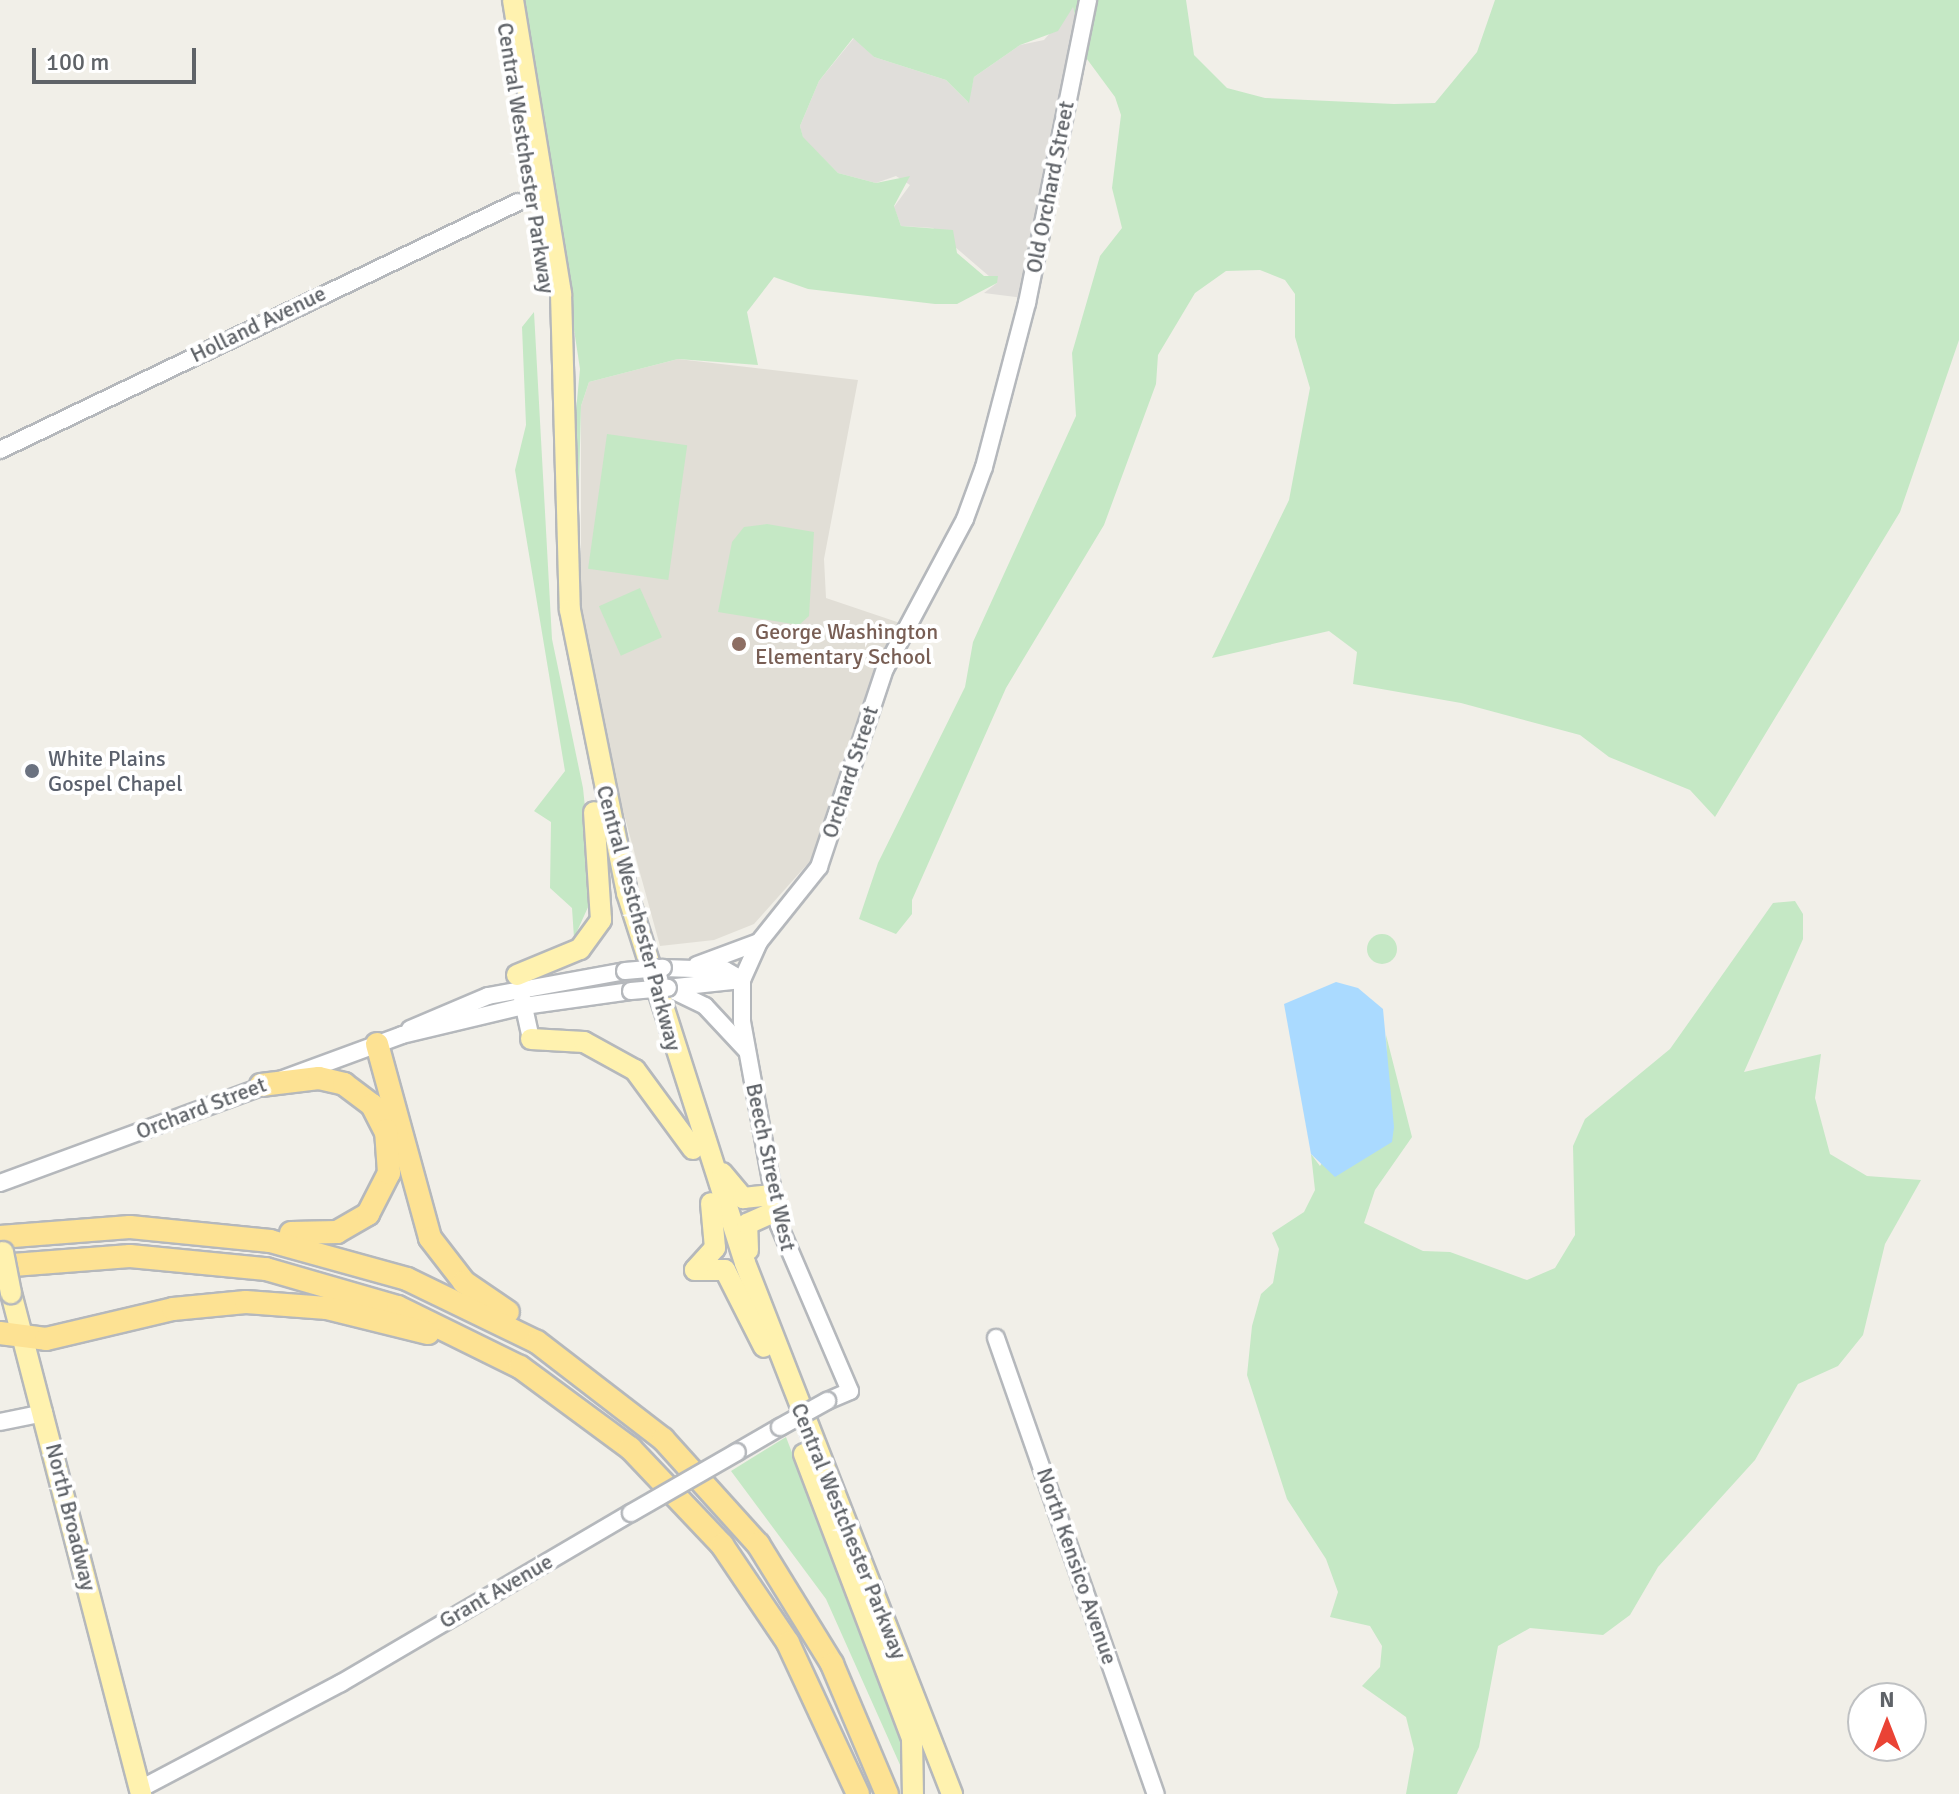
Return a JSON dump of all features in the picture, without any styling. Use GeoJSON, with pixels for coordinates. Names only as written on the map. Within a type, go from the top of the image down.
{"type":"FeatureCollection","features":[{"type":"Feature","properties":{"kind":"highway"},"geometry":{"type":"LineString","coordinates":[[270,1241],[287,1232],[337,1232],[368,1214],[389,1173],[388,1137],[372,1046]]}},
{"type":"Feature","properties":{"kind":"highway"},"geometry":{"type":"LineString","coordinates":[[372,1046],[430,1238],[458,1275],[526,1324],[537,1342]]}},
{"type":"Feature","properties":{"kind":"highway"},"geometry":{"type":"LineString","coordinates":[[261,1085],[319,1078],[344,1084],[372,1105],[388,1137]]}},
{"type":"Feature","properties":{"kind":"highway"},"geometry":{"type":"LineString","coordinates":[[0,1239],[130,1227],[270,1241],[407,1279],[537,1342],[649,1425],[739,1520],[813,1629],[889,1794]]}},
{"type":"Feature","properties":{"kind":"highway"},"geometry":{"type":"LineString","coordinates":[[0,1266],[150,1256],[304,1277],[451,1329],[567,1399],[652,1468],[735,1562],[797,1660],[858,1794]]}},
{"type":"Feature","properties":{"kind":"highway"},"geometry":{"type":"LineString","coordinates":[[10,1334],[46,1339],[206,1305],[301,1304],[422,1331],[567,1399]]}},
{"type":"Feature","properties":{"kind":"main road","name":"Central Westchester Parkway"},"geometry":{"type":"LineString","coordinates":[[500,0],[540,215],[553,367],[558,612],[594,812],[701,1154],[906,1720],[914,1786]]}},
{"type":"Feature","properties":{"kind":"main road","name":"Central Westchester Parkway"},"geometry":{"type":"LineString","coordinates":[[513,0],[560,280],[567,567],[581,694],[627,893],[701,1154],[711,1203],[952,1794]]}},
{"type":"Feature","properties":{"kind":"main road"},"geometry":{"type":"LineString","coordinates":[[519,981],[580,949],[601,920],[605,896],[594,812]]}},
{"type":"Feature","properties":{"kind":"main road"},"geometry":{"type":"LineString","coordinates":[[531,1039],[584,1042],[635,1070],[701,1154],[743,1198],[774,1203]]}},
{"type":"Feature","properties":{"kind":"main road"},"geometry":{"type":"LineString","coordinates":[[711,1203],[715,1248],[695,1270],[725,1270],[768,1343]]}},
{"type":"Feature","properties":{"kind":"main road"},"geometry":{"type":"LineString","coordinates":[[768,1343],[745,1234],[754,1218],[774,1203]]}},
{"type":"Feature","properties":{"kind":"main road","name":"North Broadway"},"geometry":{"type":"LineString","coordinates":[[0,1239],[11,1293],[10,1334],[44,1413],[140,1792]]}},
{"type":"Feature","properties":{"kind":"street","name":"Old Orchard Street"},"geometry":{"type":"LineString","coordinates":[[1009,374],[1088,0]]}},
{"type":"Feature","properties":{"kind":"street","name":"Holland Avenue"},"geometry":{"type":"LineString","coordinates":[[0,450],[518,202]]}},
{"type":"Feature","properties":{"kind":"street","name":"Orchard Street"},"geometry":{"type":"LineString","coordinates":[[0,1183],[402,1035],[524,1006],[742,980],[759,942],[819,867],[885,669],[965,519],[1009,374]]}},
{"type":"Feature","properties":{"kind":"street"},"geometry":{"type":"LineString","coordinates":[[531,1039],[519,981],[694,966],[759,942]]}},
{"type":"Feature","properties":{"kind":"street"},"geometry":{"type":"LineString","coordinates":[[694,966],[742,980]]}},
{"type":"Feature","properties":{"kind":"street","name":"Beech Street West"},"geometry":{"type":"LineString","coordinates":[[742,980],[747,1051],[774,1203],[850,1391]]}},
{"type":"Feature","properties":{"kind":"street","name":"Orchard Street"},"geometry":{"type":"LineString","coordinates":[[402,1035],[458,1006],[519,981]]}},
{"type":"Feature","properties":{"kind":"street"},"geometry":{"type":"LineString","coordinates":[[668,988],[705,1006],[747,1051]]}},
{"type":"Feature","properties":{"kind":"street","name":"North Kensico Avenue"},"geometry":{"type":"LineString","coordinates":[[996,1338],[1156,1794]]}},
{"type":"Feature","properties":{"kind":"street","name":"Grant Avenue"},"geometry":{"type":"LineString","coordinates":[[140,1792],[341,1683],[780,1427],[850,1391]]}},
{"type":"Feature","properties":{"kind":"street"},"geometry":{"type":"LineString","coordinates":[[0,1422],[44,1413]]}},
{"type":"Feature","properties":{"kind":"shaded area"},"geometry":{"type":"Polygon","coordinates":[[[1073,6],[1078,30],[1024,298],[984,293],[997,283],[933,228],[901,226],[894,207],[910,185],[896,176],[876,183],[838,173],[803,138],[800,126],[819,81],[854,38],[874,57],[946,80],[968,102],[974,77],[1020,45],[1044,40],[1073,6]]]}},
{"type":"Feature","properties":{"kind":"shaded area","name":"George Washington Elementary School"},"geometry":{"type":"Polygon","coordinates":[[[678,359],[858,380],[824,559],[826,598],[900,623],[811,860],[754,924],[714,940],[660,946],[608,756],[581,612],[581,406],[589,382],[678,359]]]}},
{"type":"Feature","properties":{"kind":"green space"},"geometry":{"type":"Polygon","coordinates":[[[524,0],[1186,0],[1194,55],[1227,88],[1265,98],[1394,104],[1435,103],[1477,52],[1495,0],[1959,0],[1959,340],[1900,512],[1715,817],[1690,790],[1609,757],[1580,735],[1461,703],[1353,684],[1357,652],[1329,631],[1212,658],[1289,500],[1310,388],[1295,337],[1295,294],[1285,280],[1260,270],[1226,271],[1195,293],[1158,355],[1156,384],[1104,525],[1006,688],[912,900],[912,914],[896,934],[859,919],[878,863],[965,687],[973,642],[1076,416],[1072,353],[1100,256],[1122,228],[1112,188],[1121,115],[1115,97],[1084,55],[1073,7],[1058,31],[1020,45],[974,77],[969,103],[946,80],[874,57],[853,38],[819,81],[800,126],[803,137],[838,173],[876,183],[910,176],[894,206],[901,226],[953,230],[957,253],[984,276],[998,276],[997,283],[957,304],[935,304],[808,289],[774,277],[747,312],[758,365],[678,359],[589,382],[581,406],[577,563],[572,452],[580,369],[524,0]]]}},
{"type":"Feature","properties":{"kind":"green space"},"geometry":{"type":"Polygon","coordinates":[[[534,312],[552,639],[583,788],[594,894],[574,938],[572,908],[550,888],[551,822],[534,811],[565,771],[515,470],[526,425],[522,327],[534,312]]]}},
{"type":"Feature","properties":{"kind":"green space"},"geometry":{"type":"Polygon","coordinates":[[[607,434],[687,445],[668,580],[588,569],[607,434]]]}},
{"type":"Feature","properties":{"kind":"green space"},"geometry":{"type":"Polygon","coordinates":[[[767,524],[814,532],[809,616],[799,625],[718,612],[732,542],[744,527],[767,524]]]}},
{"type":"Feature","properties":{"kind":"green space"},"geometry":{"type":"Polygon","coordinates":[[[640,588],[662,637],[621,656],[599,606],[640,588]]]}},
{"type":"Feature","properties":{"kind":"green space"},"geometry":{"type":"Polygon","coordinates":[[[1795,901],[1803,914],[1803,939],[1744,1072],[1821,1054],[1815,1098],[1830,1154],[1867,1176],[1921,1180],[1885,1244],[1863,1335],[1838,1366],[1798,1384],[1755,1460],[1658,1567],[1630,1615],[1603,1635],[1530,1628],[1498,1646],[1479,1747],[1457,1794],[1406,1794],[1414,1749],[1406,1717],[1362,1686],[1380,1667],[1382,1646],[1370,1626],[1330,1617],[1338,1592],[1326,1559],[1287,1499],[1247,1375],[1252,1326],[1261,1294],[1273,1283],[1279,1249],[1272,1233],[1304,1212],[1315,1190],[1311,1154],[1320,1166],[1387,1060],[1386,1035],[1412,1137],[1375,1190],[1364,1223],[1423,1251],[1450,1252],[1527,1280],[1555,1268],[1575,1235],[1573,1146],[1585,1119],[1670,1049],[1773,903],[1795,901]]]}},
{"type":"Feature","properties":{"kind":"green space"},"geometry":{"type":"Polygon","coordinates":[[[1382,934],[1388,935],[1396,943],[1396,955],[1388,963],[1382,964],[1376,963],[1368,955],[1367,949],[1368,943],[1376,935],[1382,934]]]}},
{"type":"Feature","properties":{"kind":"green space"},"geometry":{"type":"Polygon","coordinates":[[[786,1437],[900,1734],[905,1776],[826,1599],[731,1471],[786,1437]]]}},
{"type":"Feature","properties":{"kind":"water"},"geometry":{"type":"Polygon","coordinates":[[[1336,982],[1358,988],[1383,1009],[1394,1127],[1392,1142],[1335,1177],[1311,1154],[1284,1004],[1336,982]]]}},
{"type":"Feature","properties":{"kind":"place","name":"George Washington Elementary School"},"geometry":{"type":"Point","coordinates":[739,644]}},
{"type":"Feature","properties":{"kind":"place","name":"White Plains Gospel Chapel"},"geometry":{"type":"Point","coordinates":[32,771]}}]}
